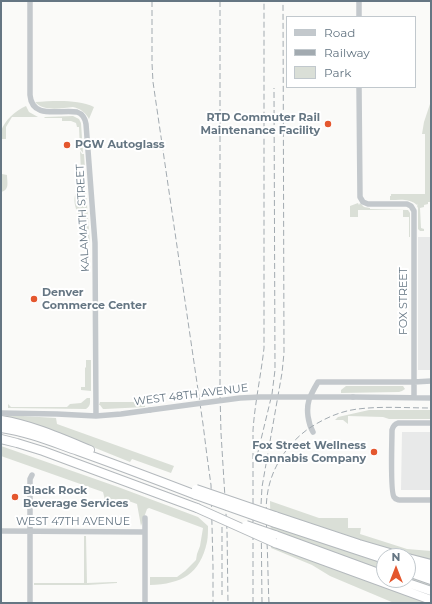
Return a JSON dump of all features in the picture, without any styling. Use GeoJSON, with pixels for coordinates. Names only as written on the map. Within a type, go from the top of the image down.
{"type":"FeatureCollection","features":[{"type":"Feature","properties":{"kind":"highway"},"geometry":{"type":"LineString","coordinates":[[1,420],[24,425],[51,434],[97,453],[119,466]]}},
{"type":"Feature","properties":{"kind":"highway"},"geometry":{"type":"LineString","coordinates":[[1,428],[37,437],[162,482],[275,519],[376,549]]}},
{"type":"Feature","properties":{"kind":"highway"},"geometry":{"type":"LineString","coordinates":[[1,439],[44,451],[376,576]]}},
{"type":"Feature","properties":{"kind":"highway"},"geometry":{"type":"LineString","coordinates":[[275,519],[376,559]]}},
{"type":"Feature","properties":{"kind":"highway"},"geometry":{"type":"LineString","coordinates":[[318,537],[376,555]]}},
{"type":"Feature","properties":{"kind":"highway"},"geometry":{"type":"LineString","coordinates":[[275,539],[376,572]]}},
{"type":"Feature","properties":{"kind":"highway"},"geometry":{"type":"LineString","coordinates":[[416,564],[430,574]]}},
{"type":"Feature","properties":{"kind":"highway"},"geometry":{"type":"LineString","coordinates":[[416,569],[430,574]]}},
{"type":"Feature","properties":{"kind":"highway"},"geometry":{"type":"LineString","coordinates":[[416,573],[430,574]]}},
{"type":"Feature","properties":{"kind":"highway"},"geometry":{"type":"LineString","coordinates":[[403,588],[426,603]]}},
{"type":"Feature","properties":{"kind":"highway"},"geometry":{"type":"LineString","coordinates":[[406,588],[431,600]]}},
{"type":"Feature","properties":{"kind":"highway"},"geometry":{"type":"LineString","coordinates":[[416,588],[427,590]]}},
{"type":"Feature","properties":{"kind":"street","name":"KALAMATH STREET"},"geometry":{"type":"LineString","coordinates":[[30,1],[31,103],[36,109],[44,111],[74,111],[83,116],[86,124],[95,243],[96,416]]}},
{"type":"Feature","properties":{"kind":"street"},"geometry":{"type":"LineString","coordinates":[[359,1],[359,16]]}},
{"type":"Feature","properties":{"kind":"street","name":"FOX STREET"},"geometry":{"type":"LineString","coordinates":[[359,88],[360,197],[363,202],[368,204],[405,204],[411,206],[414,211],[414,398]]}},
{"type":"Feature","properties":{"kind":"street"},"geometry":{"type":"LineString","coordinates":[[313,432],[308,420],[309,400],[318,382],[414,382],[431,380]]}},
{"type":"Feature","properties":{"kind":"street"},"geometry":{"type":"LineString","coordinates":[[398,398],[408,393],[414,382]]}},
{"type":"Feature","properties":{"kind":"street","name":"WEST 48TH AVENUE"},"geometry":{"type":"LineString","coordinates":[[1,413],[96,416],[246,397],[431,398]]}},
{"type":"Feature","properties":{"kind":"street"},"geometry":{"type":"LineString","coordinates":[[431,423],[398,423],[393,428],[392,439],[392,490],[394,498],[399,500],[431,500]]}},
{"type":"Feature","properties":{"kind":"street"},"geometry":{"type":"LineString","coordinates":[[30,603],[30,479],[32,475]]}},
{"type":"Feature","properties":{"kind":"street"},"geometry":{"type":"LineString","coordinates":[[145,518],[145,603]]}},
{"type":"Feature","properties":{"kind":"street","name":"WEST 47TH AVENUE"},"geometry":{"type":"LineString","coordinates":[[1,532],[145,532]]}},
{"type":"Feature","properties":{"kind":"shaded area"},"geometry":{"type":"Polygon","coordinates":[[[418,237],[431,237],[431,370],[418,370],[418,237]]]}},
{"type":"Feature","properties":{"kind":"shaded area"},"geometry":{"type":"Polygon","coordinates":[[[402,432],[431,432],[431,490],[401,490],[402,432]]]}},
{"type":"Feature","properties":{"kind":"green space"},"geometry":{"type":"Polygon","coordinates":[[[431,101],[431,202],[428,202],[428,204],[424,205],[424,207],[420,208],[421,228],[424,229],[424,231],[420,231],[418,229],[418,204],[417,205],[408,200],[390,200],[390,196],[391,194],[425,194],[425,134],[422,134],[424,122],[431,101]]]}},
{"type":"Feature","properties":{"kind":"green space"},"geometry":{"type":"Polygon","coordinates":[[[35,102],[73,102],[87,104],[94,107],[89,119],[82,111],[73,107],[48,108],[35,102]]]}},
{"type":"Feature","properties":{"kind":"green space"},"geometry":{"type":"Polygon","coordinates":[[[26,106],[29,112],[38,117],[12,117],[6,127],[6,139],[1,140],[1,131],[3,127],[11,116],[18,110],[26,106]]]}},
{"type":"Feature","properties":{"kind":"green space"},"geometry":{"type":"Polygon","coordinates":[[[73,116],[79,119],[81,123],[83,153],[80,149],[79,127],[77,127],[76,123],[71,121],[62,121],[62,118],[44,118],[73,116]]]}},
{"type":"Feature","properties":{"kind":"green space"},"geometry":{"type":"Polygon","coordinates":[[[1,140],[2,174],[7,175],[7,188],[1,192],[1,140]]]}},
{"type":"Feature","properties":{"kind":"green space"},"geometry":{"type":"Polygon","coordinates":[[[80,151],[84,154],[86,184],[79,185],[76,183],[76,172],[81,172],[80,151]]]}},
{"type":"Feature","properties":{"kind":"green space"},"geometry":{"type":"Polygon","coordinates":[[[77,191],[86,191],[90,243],[75,206],[74,201],[77,191]]]}},
{"type":"Feature","properties":{"kind":"green space"},"geometry":{"type":"Polygon","coordinates":[[[358,203],[359,205],[360,203],[364,207],[370,209],[408,210],[410,213],[410,237],[409,217],[403,217],[403,210],[358,210],[358,217],[350,217],[350,206],[358,203]]]}},
{"type":"Feature","properties":{"kind":"green space"},"geometry":{"type":"Polygon","coordinates":[[[86,360],[91,360],[91,391],[81,390],[81,387],[85,387],[86,360]]]}},
{"type":"Feature","properties":{"kind":"green space"},"geometry":{"type":"Polygon","coordinates":[[[346,386],[403,386],[405,389],[399,392],[341,393],[341,390],[346,386]]]}},
{"type":"Feature","properties":{"kind":"green space"},"geometry":{"type":"Polygon","coordinates":[[[87,398],[90,398],[90,402],[89,407],[86,409],[8,408],[8,404],[11,407],[67,407],[70,404],[81,403],[87,398]]]}},
{"type":"Feature","properties":{"kind":"green space"},"geometry":{"type":"Polygon","coordinates":[[[100,402],[145,402],[145,407],[103,409],[99,405],[100,402]]]}},
{"type":"Feature","properties":{"kind":"green space"},"geometry":{"type":"Polygon","coordinates":[[[369,410],[431,410],[431,419],[389,419],[383,417],[348,416],[348,424],[343,420],[335,420],[338,417],[369,410]]]}},
{"type":"Feature","properties":{"kind":"green space"},"geometry":{"type":"Polygon","coordinates":[[[6,415],[56,418],[57,424],[174,466],[171,473],[132,459],[130,462],[68,437],[4,417],[6,415]]]}},
{"type":"Feature","properties":{"kind":"green space"},"geometry":{"type":"Polygon","coordinates":[[[1,446],[198,517],[208,526],[207,542],[200,562],[188,575],[180,579],[150,585],[150,577],[177,577],[196,560],[203,528],[149,508],[147,509],[141,526],[137,504],[123,499],[105,500],[103,492],[1,456],[1,446]]]}},
{"type":"Feature","properties":{"kind":"green space"},"geometry":{"type":"Polygon","coordinates":[[[270,501],[319,518],[348,518],[348,528],[361,528],[360,534],[404,548],[376,548],[376,588],[416,588],[416,550],[431,551],[431,603],[394,603],[330,576],[312,565],[271,548],[270,501]]]}},
{"type":"Feature","properties":{"kind":"green space"},"geometry":{"type":"Polygon","coordinates":[[[84,536],[86,536],[87,583],[117,583],[88,585],[34,585],[34,583],[84,583],[84,536]]]}},
{"type":"Feature","properties":{"kind":"railway"},"geometry":{"type":"LineString","coordinates":[[152,1],[153,82],[211,485],[213,603]]}},
{"type":"Feature","properties":{"kind":"railway"},"geometry":{"type":"LineString","coordinates":[[220,1],[220,394],[227,530],[228,603]]}},
{"type":"Feature","properties":{"kind":"railway"},"geometry":{"type":"LineString","coordinates":[[253,603],[253,430],[264,348],[264,1]]}},
{"type":"Feature","properties":{"kind":"railway"},"geometry":{"type":"LineString","coordinates":[[262,603],[262,487],[282,373],[284,353],[283,1]]}},
{"type":"Feature","properties":{"kind":"railway"},"geometry":{"type":"LineString","coordinates":[[257,456],[272,394],[275,370],[274,88]]}},
{"type":"Feature","properties":{"kind":"railway"},"geometry":{"type":"LineString","coordinates":[[269,603],[266,514],[267,497],[275,468],[286,450],[308,429],[338,414],[358,409],[394,407],[431,408]]}},
{"type":"Feature","properties":{"kind":"railway"},"geometry":{"type":"LineString","coordinates":[[222,527],[222,595]]}},
{"type":"Feature","properties":{"kind":"place","name":"RTD Commuter Rail Maintenance Facility"},"geometry":{"type":"Point","coordinates":[328,124]}},
{"type":"Feature","properties":{"kind":"place","name":"PGW Autoglass"},"geometry":{"type":"Point","coordinates":[67,145]}},
{"type":"Feature","properties":{"kind":"place","name":"Denver Commerce Center"},"geometry":{"type":"Point","coordinates":[34,299]}},
{"type":"Feature","properties":{"kind":"place","name":"Fox Street Wellness Cannabis Company"},"geometry":{"type":"Point","coordinates":[374,452]}},
{"type":"Feature","properties":{"kind":"place","name":"Black Rock Beverage Services"},"geometry":{"type":"Point","coordinates":[15,497]}}]}
